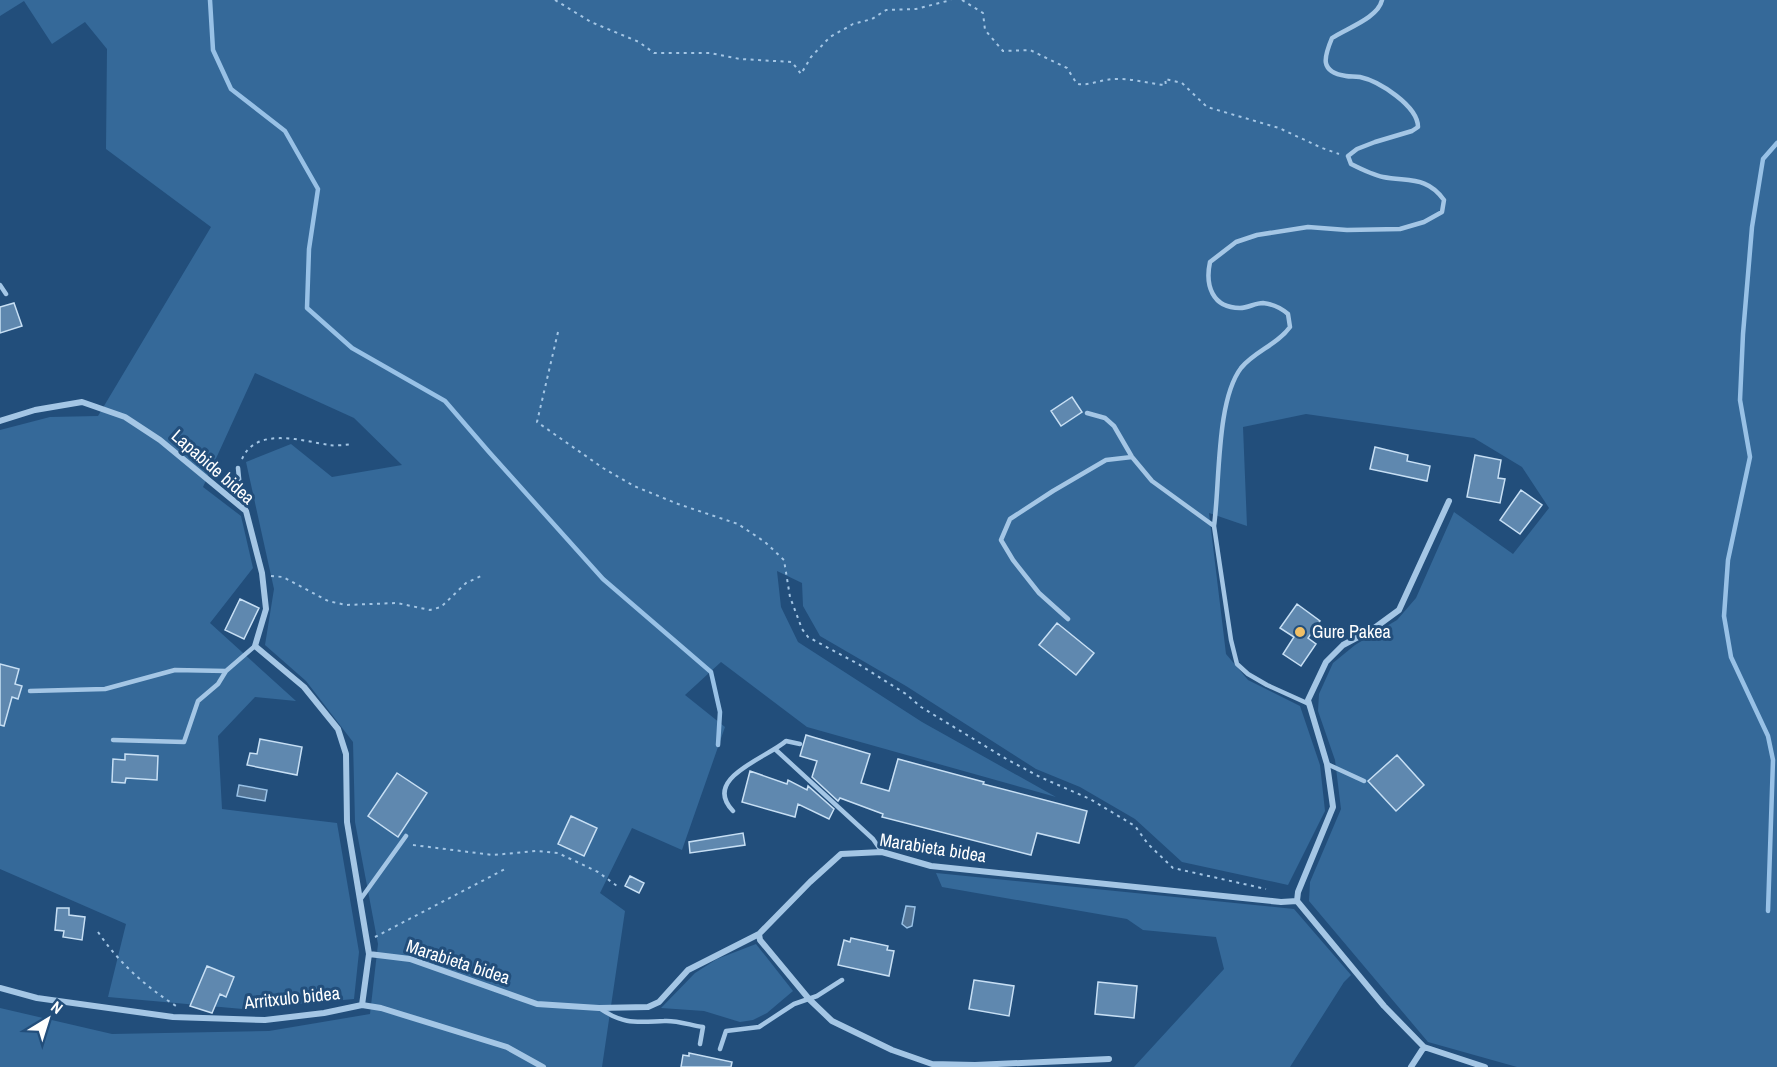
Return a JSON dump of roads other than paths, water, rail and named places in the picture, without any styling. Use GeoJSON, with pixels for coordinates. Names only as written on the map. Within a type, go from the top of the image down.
{"type":"FeatureCollection","features":[{"type":"Feature","properties":{"kind":"street","name":"Lapabide bidea"},"geometry":{"type":"LineString","coordinates":[[0,421],[35,410],[82,402],[125,417],[160,440],[246,511],[263,579],[266,609],[255,646]]}},
{"type":"Feature","properties":{"kind":"street"},"geometry":{"type":"LineString","coordinates":[[1449,501],[1399,610],[1373,629],[1343,645],[1326,663],[1308,699],[1328,764],[1333,807],[1298,892],[1297,901],[1384,1006],[1424,1047],[1485,1067]]}},
{"type":"Feature","properties":{"kind":"street"},"geometry":{"type":"LineString","coordinates":[[255,646],[303,687],[338,729],[346,754],[346,822],[369,954],[362,1005]]}},
{"type":"Feature","properties":{"kind":"street","name":"Marabieta bidea"},"geometry":{"type":"LineString","coordinates":[[369,954],[410,959],[537,1004],[599,1008],[648,1007],[659,1002],[688,970],[759,934],[841,854],[882,852],[931,866],[1281,902],[1297,901]]}},
{"type":"Feature","properties":{"kind":"street"},"geometry":{"type":"LineString","coordinates":[[759,934],[760,940],[809,999],[832,1021],[892,1050],[932,1064],[962,1065],[1109,1059]]}},
{"type":"Feature","properties":{"kind":"street","name":"Arritxulo bidea"},"geometry":{"type":"LineString","coordinates":[[0,987],[37,998],[173,1017],[265,1020],[362,1005],[381,1008],[507,1047],[543,1067]]}},
{"type":"Feature","properties":{"kind":"street"},"geometry":{"type":"LineString","coordinates":[[1411,1067],[1424,1047]]}},
{"type":"Feature","properties":{"kind":"lane"},"geometry":{"type":"LineString","coordinates":[[1309,704],[1266,685],[1237,664],[1231,640],[1214,526],[1222,429],[1231,386],[1251,358],[1283,336],[1290,327],[1288,315],[1279,307],[1262,303],[1242,308],[1225,306],[1213,296],[1207,277],[1210,262],[1236,242],[1257,234],[1308,226],[1347,230],[1400,229],[1424,222],[1442,212],[1444,200],[1429,184],[1382,177],[1352,164],[1348,156],[1357,149],[1418,127],[1418,119],[1411,108],[1390,92],[1359,76],[1347,77],[1327,68],[1325,60],[1332,38],[1368,17],[1380,7],[1382,0]]}},
{"type":"Feature","properties":{"kind":"lane"},"geometry":{"type":"LineString","coordinates":[[0,285],[6,294]]}},
{"type":"Feature","properties":{"kind":"lane"},"geometry":{"type":"LineString","coordinates":[[1087,413],[1105,418],[1114,426],[1132,458],[1152,481],[1214,526]]}},
{"type":"Feature","properties":{"kind":"lane"},"geometry":{"type":"LineString","coordinates":[[1068,619],[1038,593],[1001,540],[1010,519],[1106,460],[1132,458]]}},
{"type":"Feature","properties":{"kind":"lane"},"geometry":{"type":"LineString","coordinates":[[238,468],[246,511]]}},
{"type":"Feature","properties":{"kind":"lane"},"geometry":{"type":"LineString","coordinates":[[113,740],[184,742],[198,701],[218,684],[226,671],[255,646]]}},
{"type":"Feature","properties":{"kind":"lane"},"geometry":{"type":"LineString","coordinates":[[30,691],[105,689],[175,669],[226,671]]}},
{"type":"Feature","properties":{"kind":"lane"},"geometry":{"type":"LineString","coordinates":[[733,811],[723,798],[724,788],[730,779],[763,754],[776,750],[786,741],[800,744]]}},
{"type":"Feature","properties":{"kind":"lane"},"geometry":{"type":"LineString","coordinates":[[776,750],[873,839],[882,852]]}},
{"type":"Feature","properties":{"kind":"lane"},"geometry":{"type":"LineString","coordinates":[[1328,764],[1364,781]]}},
{"type":"Feature","properties":{"kind":"lane"},"geometry":{"type":"LineString","coordinates":[[360,900],[406,836]]}},
{"type":"Feature","properties":{"kind":"lane"},"geometry":{"type":"LineString","coordinates":[[720,1049],[726,1031],[759,1027],[794,1004],[817,996],[842,980]]}},
{"type":"Feature","properties":{"kind":"lane"},"geometry":{"type":"LineString","coordinates":[[599,1008],[624,1022],[666,1021],[703,1027],[700,1044]]}},
{"type":"Feature","properties":{"kind":"waterway"},"geometry":{"type":"LineString","coordinates":[[210,0],[213,50],[231,89],[285,131],[318,189],[309,249],[307,308],[352,348],[445,401],[603,579],[711,672],[720,712],[718,745]]}},
{"type":"Feature","properties":{"kind":"waterway"},"geometry":{"type":"LineString","coordinates":[[1768,911],[1773,760],[1768,736],[1731,657],[1724,616],[1728,560],[1750,457],[1740,400],[1752,227],[1763,159],[1777,143]]}},
{"type":"Feature","properties":{"kind":"place","name":"Gure Pakea"},"geometry":{"type":"Point","coordinates":[1300,632]}}]}
